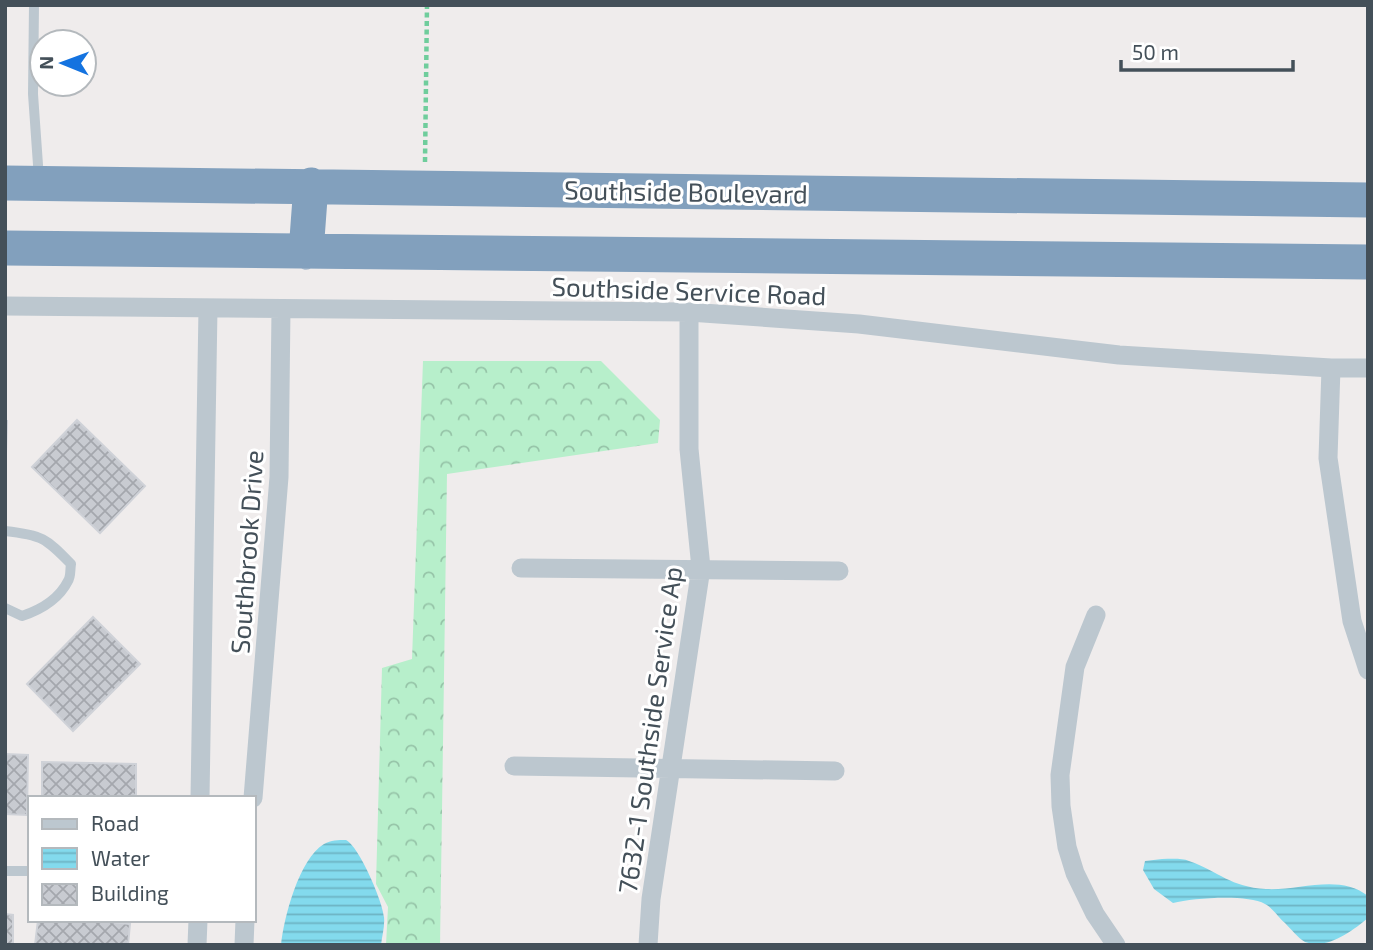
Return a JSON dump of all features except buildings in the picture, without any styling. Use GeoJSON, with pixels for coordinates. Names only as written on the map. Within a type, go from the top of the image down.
{"type":"FeatureCollection","features":[{"type":"Feature","properties":{"kind":"highway","name":"Southside Boulevard"},"geometry":{"type":"LineString","coordinates":[[5,183],[1368,200]]}},
{"type":"Feature","properties":{"kind":"highway"},"geometry":{"type":"LineString","coordinates":[[306,252],[311,185]]}},
{"type":"Feature","properties":{"kind":"highway"},"geometry":{"type":"LineString","coordinates":[[5,248],[1368,262]]}},
{"type":"Feature","properties":{"kind":"street","name":"Southside Service Road"},"geometry":{"type":"LineString","coordinates":[[5,306],[689,312],[859,324],[1119,355],[1368,368]]}},
{"type":"Feature","properties":{"kind":"street","name":"Southbrook Drive"},"geometry":{"type":"LineString","coordinates":[[200,796],[208,308]]}},
{"type":"Feature","properties":{"kind":"street","name":"Southbrook Drive"},"geometry":{"type":"LineString","coordinates":[[253,796],[279,477],[281,309]]}},
{"type":"Feature","properties":{"kind":"street","name":"7632-1 Southside Service Ap"},"geometry":{"type":"LineString","coordinates":[[648,945],[651,899],[701,568],[689,449],[689,312]]}},
{"type":"Feature","properties":{"kind":"street"},"geometry":{"type":"LineString","coordinates":[[1331,368],[1328,458],[1352,621],[1368,670]]}},
{"type":"Feature","properties":{"kind":"street"},"geometry":{"type":"LineString","coordinates":[[521,568],[839,571]]}},
{"type":"Feature","properties":{"kind":"street"},"geometry":{"type":"LineString","coordinates":[[1096,615],[1074,667],[1060,775],[1061,806],[1067,847],[1075,873],[1095,914],[1115,945]]}},
{"type":"Feature","properties":{"kind":"street"},"geometry":{"type":"LineString","coordinates":[[514,766],[835,771]]}},
{"type":"Feature","properties":{"kind":"street"},"geometry":{"type":"LineString","coordinates":[[197,945],[198,922]]}},
{"type":"Feature","properties":{"kind":"street"},"geometry":{"type":"LineString","coordinates":[[244,945],[245,922]]}},
{"type":"Feature","properties":{"kind":"lane"},"geometry":{"type":"LineString","coordinates":[[34,5],[33,94],[40,183]]}},
{"type":"Feature","properties":{"kind":"lane"},"geometry":{"type":"LineString","coordinates":[[5,531],[33,534],[49,541],[71,564],[69,580],[48,604],[22,616],[5,608]]}},
{"type":"Feature","properties":{"kind":"lane"},"geometry":{"type":"LineString","coordinates":[[5,871],[28,871]]}},
{"type":"Feature","properties":{"kind":"path"},"geometry":{"type":"LineString","coordinates":[[425,188],[428,5]]}},
{"type":"Feature","properties":{"kind":"green space"},"geometry":{"type":"Polygon","coordinates":[[[423,361],[601,361],[660,420],[658,443],[447,474],[440,945],[386,945],[388,907],[376,884],[382,668],[412,659],[423,361]]]}},
{"type":"Feature","properties":{"kind":"water"},"geometry":{"type":"Polygon","coordinates":[[[346,840],[357,852],[370,875],[383,910],[381,945],[281,945],[289,905],[307,862],[324,844],[346,840]]]}},
{"type":"Feature","properties":{"kind":"water"},"geometry":{"type":"Polygon","coordinates":[[[1186,860],[1254,888],[1344,885],[1368,896],[1368,918],[1331,941],[1314,944],[1305,942],[1271,908],[1257,901],[1220,898],[1173,903],[1154,889],[1143,870],[1145,861],[1186,860]]]}}]}
